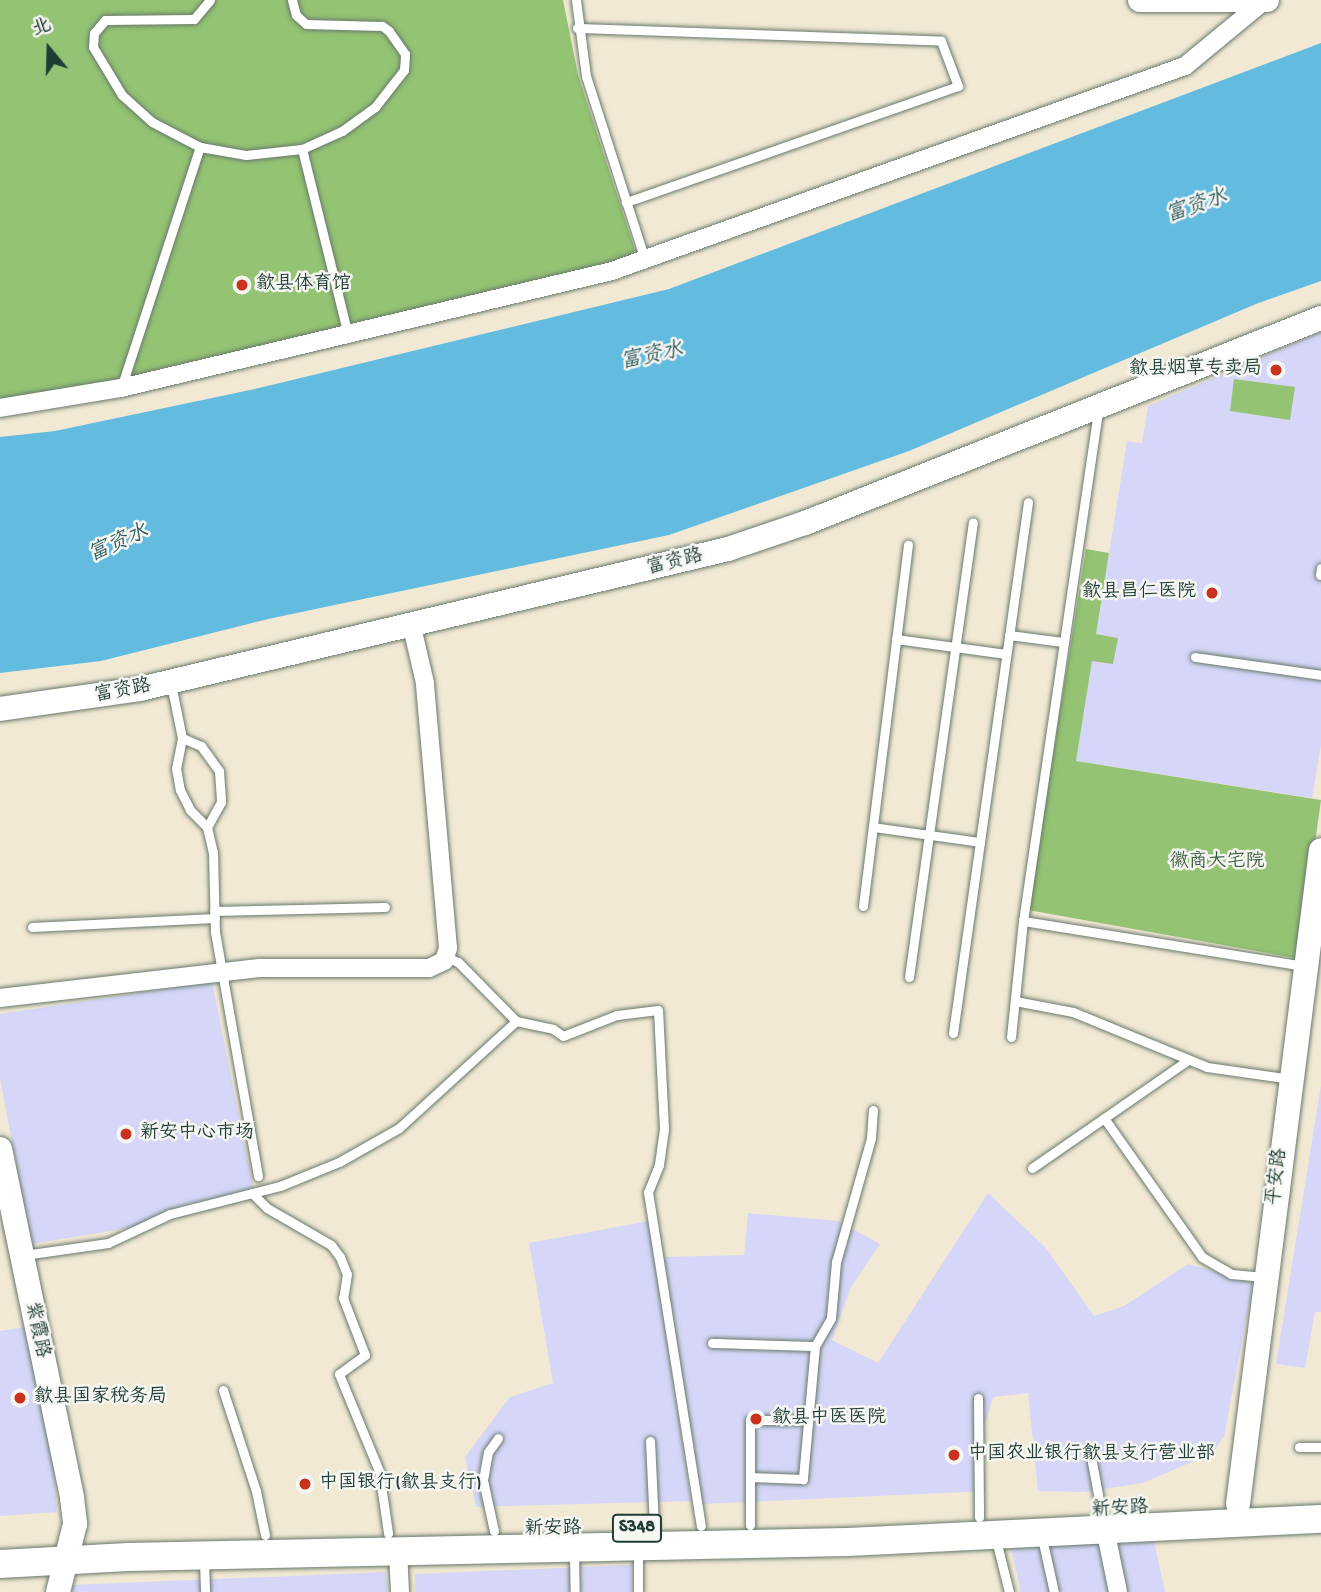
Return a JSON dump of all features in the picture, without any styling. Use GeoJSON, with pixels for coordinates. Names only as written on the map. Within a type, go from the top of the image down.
{"type":"FeatureCollection","features":[{"type":"Feature","properties":{"kind":"main road","name":"S348"},"geometry":{"type":"LineString","coordinates":[[1273,1511],[1321,1500]]}},
{"type":"Feature","properties":{"kind":"main road","name":"新安路"},"geometry":{"type":"LineString","coordinates":[[0,1564],[68,1551],[265,1535],[575,1548],[701,1526],[987,1526],[1041,1532],[1103,1520],[1238,1504],[1273,1511]]}},
{"type":"Feature","properties":{"kind":"main road","name":"新安路"},"geometry":{"type":"LineString","coordinates":[[0,1545],[68,1551],[204,1555],[393,1542],[494,1531],[646,1537],[987,1526],[1273,1511]]}},
{"type":"Feature","properties":{"kind":"main road","name":"S348"},"geometry":{"type":"LineString","coordinates":[[1273,1511],[1321,1519]]}},
{"type":"Feature","properties":{"kind":"street"},"geometry":{"type":"LineString","coordinates":[[1140,0],[1265,0]]}},
{"type":"Feature","properties":{"kind":"street"},"geometry":{"type":"LineString","coordinates":[[0,408],[121,388],[348,335],[645,260],[1185,66],[1265,0]]}},
{"type":"Feature","properties":{"kind":"street","name":"富资路"},"geometry":{"type":"LineString","coordinates":[[0,709],[85,700],[171,682],[728,549],[805,523],[1321,318]]}},
{"type":"Feature","properties":{"kind":"street"},"geometry":{"type":"LineString","coordinates":[[0,998],[261,968],[429,968],[446,957],[425,683],[411,623]]}},
{"type":"Feature","properties":{"kind":"street","name":"平安路"},"geometry":{"type":"LineString","coordinates":[[1238,1504],[1320,864]]}},
{"type":"Feature","properties":{"kind":"street","name":"紫霞路"},"geometry":{"type":"LineString","coordinates":[[0,1149],[72,1498],[75,1524],[58,1592]]}},
{"type":"Feature","properties":{"kind":"street"},"geometry":{"type":"LineString","coordinates":[[1103,1520],[1118,1592]]}},
{"type":"Feature","properties":{"kind":"street"},"geometry":{"type":"LineString","coordinates":[[393,1542],[400,1592]]}},
{"type":"Feature","properties":{"kind":"lane"},"geometry":{"type":"LineString","coordinates":[[210,0],[194,19],[105,20],[92,40],[110,79],[136,110],[169,133],[200,147],[246,155],[302,149],[342,131],[375,107],[404,70],[405,54],[396,36],[382,26],[306,24],[296,15],[292,0]]}},
{"type":"Feature","properties":{"kind":"lane"},"geometry":{"type":"LineString","coordinates":[[576,0],[586,76],[645,260]]}},
{"type":"Feature","properties":{"kind":"lane"},"geometry":{"type":"LineString","coordinates":[[578,28],[941,41],[958,86],[626,202]]}},
{"type":"Feature","properties":{"kind":"lane"},"geometry":{"type":"LineString","coordinates":[[121,388],[200,147]]}},
{"type":"Feature","properties":{"kind":"lane"},"geometry":{"type":"LineString","coordinates":[[302,149],[348,335]]}},
{"type":"Feature","properties":{"kind":"lane"},"geometry":{"type":"LineString","coordinates":[[1011,1037],[1023,921],[1099,406]]}},
{"type":"Feature","properties":{"kind":"lane"},"geometry":{"type":"LineString","coordinates":[[953,1033],[1028,502]]}},
{"type":"Feature","properties":{"kind":"lane"},"geometry":{"type":"LineString","coordinates":[[909,977],[973,522]]}},
{"type":"Feature","properties":{"kind":"lane"},"geometry":{"type":"LineString","coordinates":[[863,906],[908,545]]}},
{"type":"Feature","properties":{"kind":"lane"},"geometry":{"type":"LineString","coordinates":[[1009,635],[1063,642]]}},
{"type":"Feature","properties":{"kind":"lane"},"geometry":{"type":"LineString","coordinates":[[896,639],[1006,654]]}},
{"type":"Feature","properties":{"kind":"lane"},"geometry":{"type":"LineString","coordinates":[[1195,657],[1321,676]]}},
{"type":"Feature","properties":{"kind":"lane"},"geometry":{"type":"LineString","coordinates":[[171,682],[183,738],[177,758],[180,790],[190,810],[207,827]]}},
{"type":"Feature","properties":{"kind":"lane"},"geometry":{"type":"LineString","coordinates":[[183,738],[201,747],[219,771],[221,802],[207,827],[215,914],[221,974],[258,1176]]}},
{"type":"Feature","properties":{"kind":"lane"},"geometry":{"type":"LineString","coordinates":[[873,827],[980,842]]}},
{"type":"Feature","properties":{"kind":"lane"},"geometry":{"type":"LineString","coordinates":[[32,927],[215,914],[385,907]]}},
{"type":"Feature","properties":{"kind":"lane"},"geometry":{"type":"LineString","coordinates":[[1023,921],[1306,966]]}},
{"type":"Feature","properties":{"kind":"lane"},"geometry":{"type":"LineString","coordinates":[[446,957],[458,962],[516,1021],[553,1029],[563,1036],[617,1015],[658,1010],[664,1129],[659,1165],[648,1192],[701,1526]]}},
{"type":"Feature","properties":{"kind":"lane"},"geometry":{"type":"LineString","coordinates":[[1015,1001],[1073,1012],[1188,1060],[1220,1070],[1291,1079]]}},
{"type":"Feature","properties":{"kind":"lane"},"geometry":{"type":"LineString","coordinates":[[21,1255],[108,1243],[170,1214],[252,1193],[339,1162],[398,1128],[516,1021]]}},
{"type":"Feature","properties":{"kind":"lane"},"geometry":{"type":"LineString","coordinates":[[1032,1168],[1188,1060]]}},
{"type":"Feature","properties":{"kind":"lane"},"geometry":{"type":"LineString","coordinates":[[750,1477],[803,1479],[815,1346],[831,1318],[836,1262],[871,1138],[873,1110]]}},
{"type":"Feature","properties":{"kind":"lane"},"geometry":{"type":"LineString","coordinates":[[1104,1118],[1202,1257],[1231,1274],[1265,1277]]}},
{"type":"Feature","properties":{"kind":"lane"},"geometry":{"type":"LineString","coordinates":[[252,1193],[267,1208],[331,1245],[347,1274],[343,1298],[365,1355],[339,1374],[379,1471],[393,1542]]}},
{"type":"Feature","properties":{"kind":"lane"},"geometry":{"type":"LineString","coordinates":[[712,1343],[815,1346]]}},
{"type":"Feature","properties":{"kind":"lane"},"geometry":{"type":"LineString","coordinates":[[223,1390],[256,1492],[265,1535]]}},
{"type":"Feature","properties":{"kind":"lane"},"geometry":{"type":"LineString","coordinates":[[978,1398],[987,1526],[1009,1592]]}},
{"type":"Feature","properties":{"kind":"lane"},"geometry":{"type":"LineString","coordinates":[[750,1525],[750,1420],[808,1420]]}},
{"type":"Feature","properties":{"kind":"lane"},"geometry":{"type":"LineString","coordinates":[[494,1531],[483,1480],[488,1452],[498,1438]]}},
{"type":"Feature","properties":{"kind":"lane"},"geometry":{"type":"LineString","coordinates":[[638,1592],[646,1537],[650,1441]]}},
{"type":"Feature","properties":{"kind":"lane"},"geometry":{"type":"LineString","coordinates":[[1299,1447],[1321,1447]]}},
{"type":"Feature","properties":{"kind":"lane"},"geometry":{"type":"LineString","coordinates":[[1090,1451],[1103,1520]]}},
{"type":"Feature","properties":{"kind":"lane"},"geometry":{"type":"LineString","coordinates":[[1041,1532],[1054,1592]]}},
{"type":"Feature","properties":{"kind":"lane"},"geometry":{"type":"LineString","coordinates":[[575,1548],[575,1592]]}},
{"type":"Feature","properties":{"kind":"lane"},"geometry":{"type":"LineString","coordinates":[[204,1555],[205,1592]]}},
{"type":"Feature","properties":{"kind":"shaded area","name":"歙县昌仁医院"},"geometry":{"type":"Polygon","coordinates":[[[1321,332],[1321,745],[1312,798],[1076,761],[1092,660],[1117,638],[1096,634],[1127,441],[1142,443],[1148,406],[1321,332]]]}},
{"type":"Feature","properties":{"kind":"shaded area","name":"新安中心市场"},"geometry":{"type":"Polygon","coordinates":[[[212,982],[254,1191],[187,1204],[136,1227],[31,1244],[0,1078],[0,1014],[212,982]]]}},
{"type":"Feature","properties":{"kind":"shaded area"},"geometry":{"type":"Polygon","coordinates":[[[1321,1085],[1321,1312],[1315,1312],[1305,1368],[1276,1364],[1321,1085]]]}},
{"type":"Feature","properties":{"kind":"shaded area"},"geometry":{"type":"Polygon","coordinates":[[[988,1193],[1046,1248],[1094,1316],[1124,1306],[1188,1264],[1253,1283],[1224,1437],[1212,1453],[1143,1483],[1084,1492],[1038,1491],[1028,1393],[993,1397],[982,1435],[986,1491],[701,1504],[664,1257],[744,1255],[748,1213],[838,1221],[880,1244],[851,1287],[832,1340],[878,1363],[988,1193]]]}},
{"type":"Feature","properties":{"kind":"shaded area"},"geometry":{"type":"Polygon","coordinates":[[[649,1221],[691,1501],[476,1507],[465,1457],[510,1397],[553,1383],[529,1243],[649,1221]]]}},
{"type":"Feature","properties":{"kind":"shaded area","name":"歙县国家税务局"},"geometry":{"type":"Polygon","coordinates":[[[26,1327],[54,1464],[57,1512],[0,1516],[0,1331],[26,1327]]]}},
{"type":"Feature","properties":{"kind":"shaded area"},"geometry":{"type":"Polygon","coordinates":[[[1154,1541],[1165,1592],[1021,1592],[1010,1544],[1154,1541]]]}},
{"type":"Feature","properties":{"kind":"shaded area"},"geometry":{"type":"Polygon","coordinates":[[[631,1565],[631,1592],[415,1592],[415,1574],[631,1565]]]}},
{"type":"Feature","properties":{"kind":"shaded area"},"geometry":{"type":"Polygon","coordinates":[[[386,1572],[387,1592],[70,1592],[70,1585],[386,1572]]]}},
{"type":"Feature","properties":{"kind":"green space"},"geometry":{"type":"Polygon","coordinates":[[[0,0],[563,0],[578,75],[635,250],[631,259],[72,390],[0,402],[0,0]]]}},
{"type":"Feature","properties":{"kind":"green space"},"geometry":{"type":"Polygon","coordinates":[[[1234,379],[1295,387],[1290,420],[1230,411],[1234,379]]]}},
{"type":"Feature","properties":{"kind":"green space","name":"徽商大宅院"},"geometry":{"type":"Polygon","coordinates":[[[1086,549],[1109,553],[1096,634],[1118,638],[1113,664],[1092,661],[1076,761],[1321,800],[1300,950],[1295,958],[1028,910],[1086,549]]]}},
{"type":"Feature","properties":{"kind":"water","name":"富资水"},"geometry":{"type":"Polygon","coordinates":[[[1321,43],[1321,281],[1256,304],[909,451],[669,535],[268,619],[101,661],[0,673],[0,437],[55,431],[259,388],[669,289],[1321,43]]]}},
{"type":"Feature","properties":{"kind":"place","name":"歙县体育馆"},"geometry":{"type":"Point","coordinates":[242,285]}},
{"type":"Feature","properties":{"kind":"place","name":"歙县烟草专卖局"},"geometry":{"type":"Point","coordinates":[1276,370]}},
{"type":"Feature","properties":{"kind":"place","name":"歙县昌仁医院"},"geometry":{"type":"Point","coordinates":[1212,593]}},
{"type":"Feature","properties":{"kind":"place","name":"新安中心市场"},"geometry":{"type":"Point","coordinates":[126,1134]}},
{"type":"Feature","properties":{"kind":"place","name":"歙县国家税务局"},"geometry":{"type":"Point","coordinates":[20,1398]}},
{"type":"Feature","properties":{"kind":"place","name":"歙县中医医院"},"geometry":{"type":"Point","coordinates":[756,1419]}},
{"type":"Feature","properties":{"kind":"place","name":"中国农业银行歙县支行营业部"},"geometry":{"type":"Point","coordinates":[954,1455]}},
{"type":"Feature","properties":{"kind":"place","name":"中国银行(歙县支行)"},"geometry":{"type":"Point","coordinates":[305,1484]}}]}
